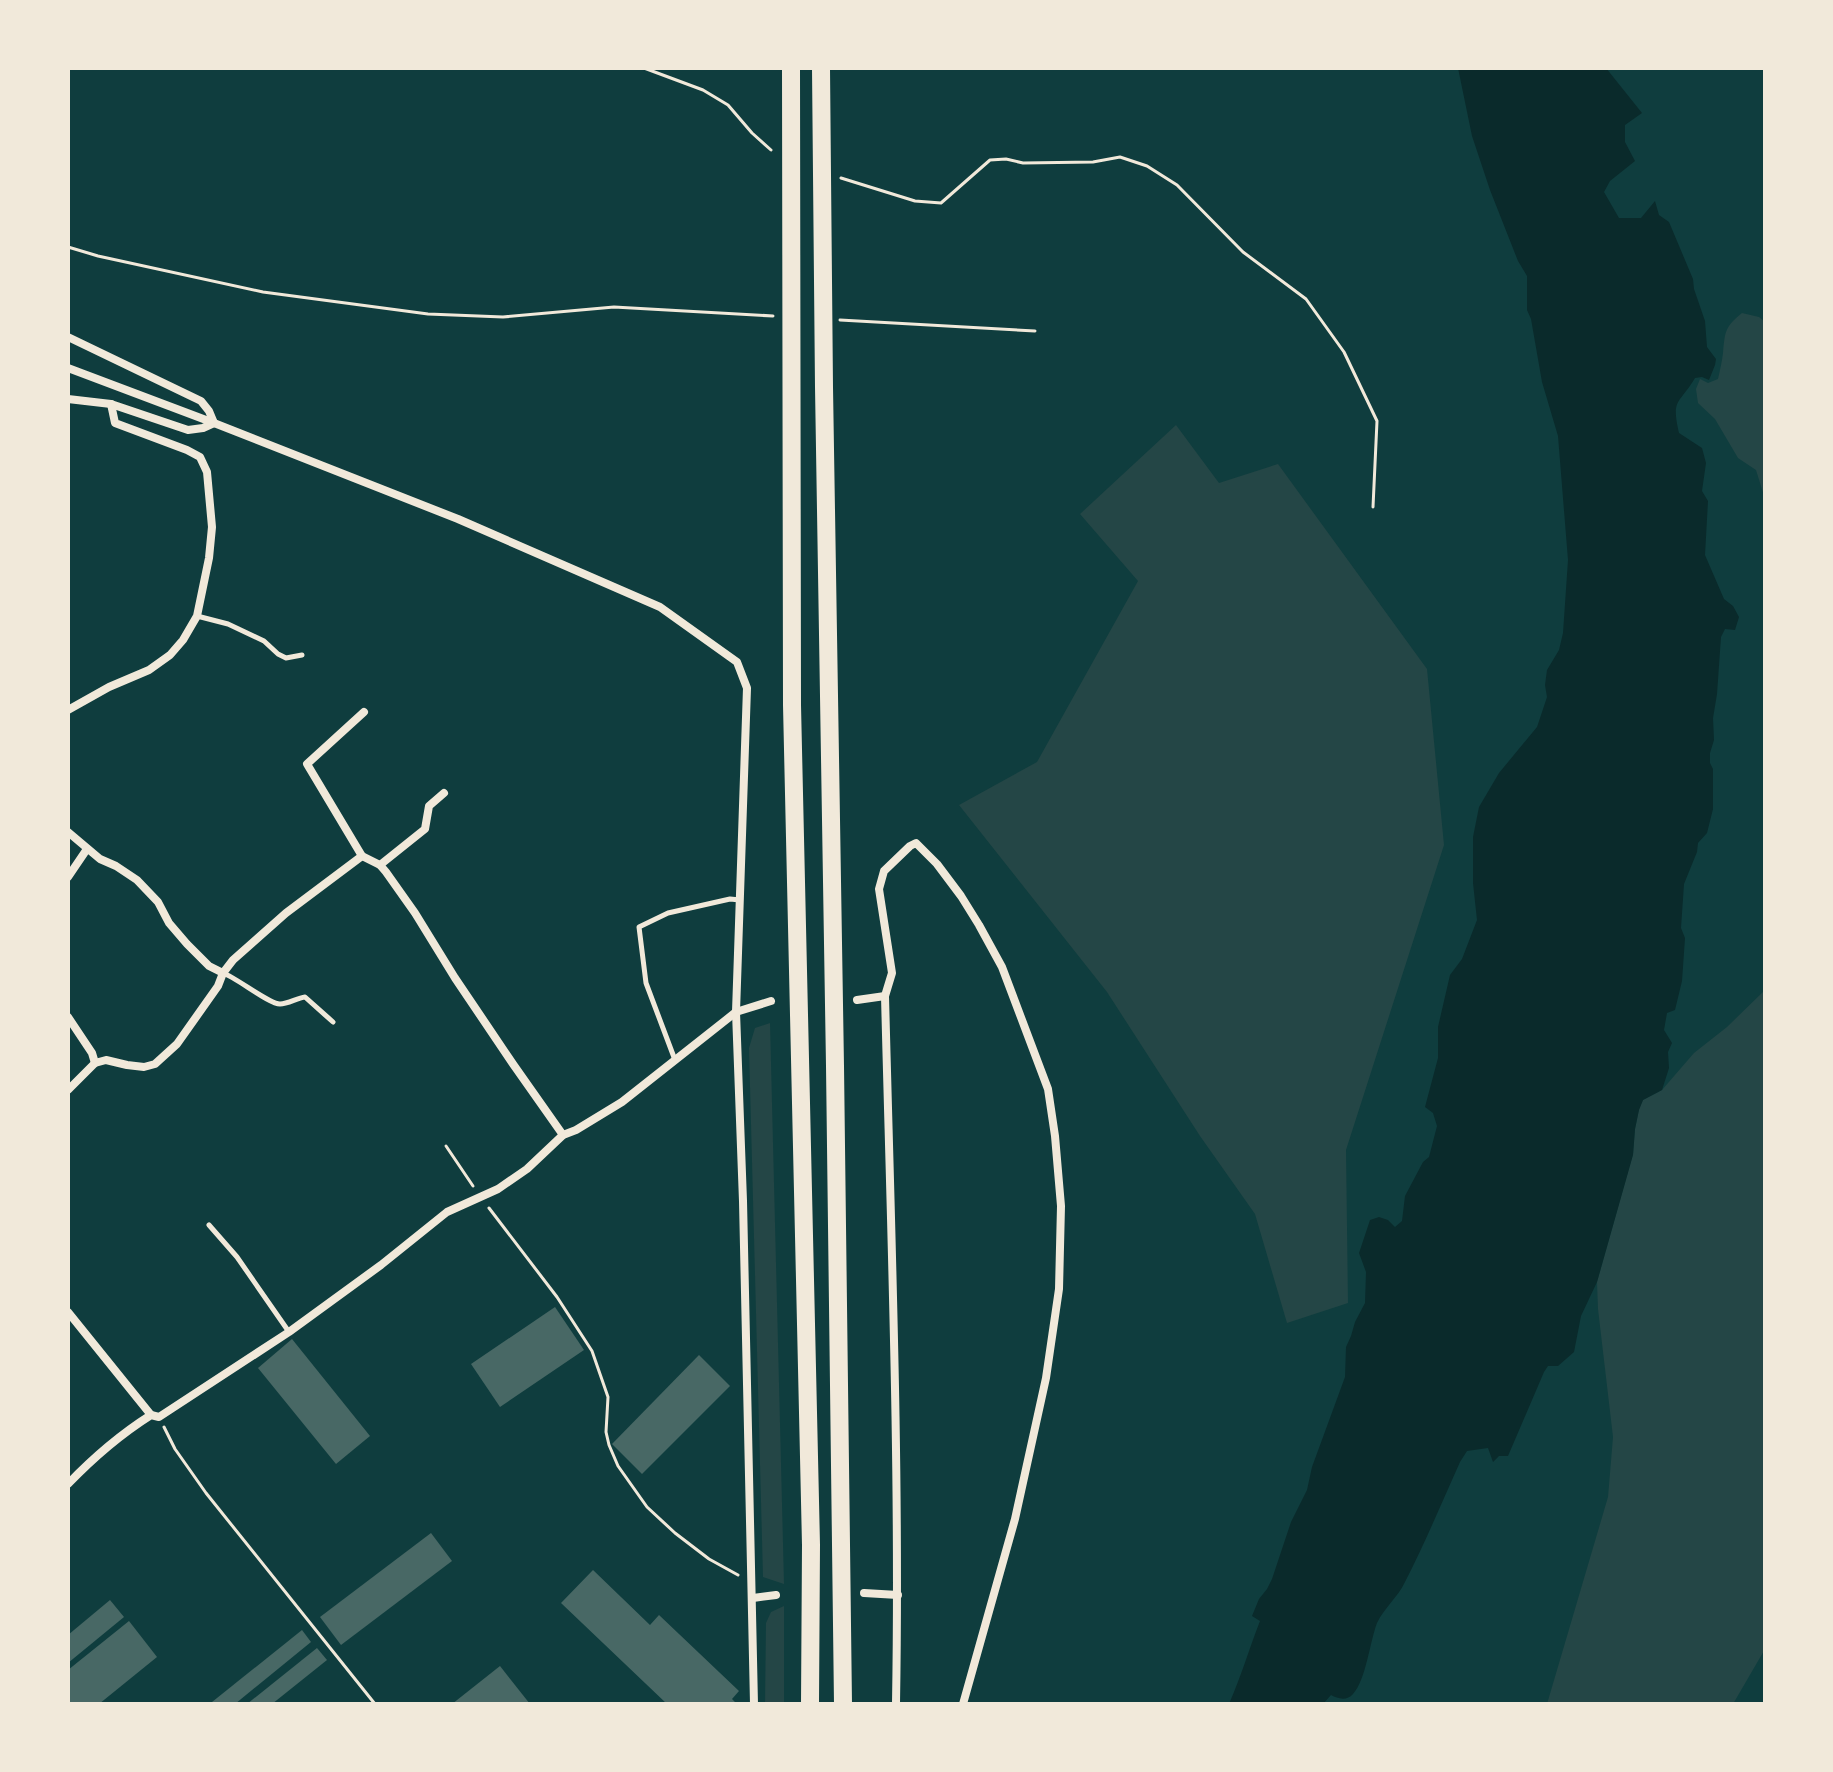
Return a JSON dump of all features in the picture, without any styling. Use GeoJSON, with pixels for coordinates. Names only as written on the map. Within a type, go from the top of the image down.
{"type":"FeatureCollection","features":[{"type":"Feature","properties":{"kind":"highway"},"geometry":{"type":"LineString","coordinates":[[791,68],[792,705],[811,1545],[810,1704]]}},
{"type":"Feature","properties":{"kind":"highway"},"geometry":{"type":"LineString","coordinates":[[821,68],[843,1704]]}},
{"type":"Feature","properties":{"kind":"street"},"geometry":{"type":"LineString","coordinates":[[68,337],[201,401],[214,423]]}},
{"type":"Feature","properties":{"kind":"street"},"geometry":{"type":"LineString","coordinates":[[68,368],[458,519],[660,607],[737,662],[747,688],[736,1012],[754,1704]]}},
{"type":"Feature","properties":{"kind":"street"},"geometry":{"type":"LineString","coordinates":[[68,399],[111,404],[188,430],[214,423]]}},
{"type":"Feature","properties":{"kind":"street"},"geometry":{"type":"LineString","coordinates":[[68,710],[109,687],[149,670],[170,655],[197,616],[209,558],[212,527],[207,472],[200,457],[115,423],[111,404]]}},
{"type":"Feature","properties":{"kind":"street"},"geometry":{"type":"LineString","coordinates":[[364,712],[307,764],[362,856],[380,865],[415,913],[455,978],[563,1135]]}},
{"type":"Feature","properties":{"kind":"street"},"geometry":{"type":"LineString","coordinates":[[380,865],[425,829],[429,806],[444,793]]}},
{"type":"Feature","properties":{"kind":"street"},"geometry":{"type":"LineString","coordinates":[[68,832],[100,859],[137,880],[158,902],[169,923],[187,944],[209,966],[223,973]]}},
{"type":"Feature","properties":{"kind":"street"},"geometry":{"type":"LineString","coordinates":[[896,1704],[897,1446],[885,996],[892,973],[879,889],[884,871],[916,843],[937,864],[961,896],[1002,967],[1048,1089],[1061,1206],[1059,1289],[1046,1378],[1015,1519],[963,1704]]}},
{"type":"Feature","properties":{"kind":"street"},"geometry":{"type":"LineString","coordinates":[[68,877],[87,849]]}},
{"type":"Feature","properties":{"kind":"street"},"geometry":{"type":"LineString","coordinates":[[68,1090],[95,1063],[106,1060],[144,1067],[155,1064],[177,1044],[233,960],[286,913],[362,856]]}},
{"type":"Feature","properties":{"kind":"street"},"geometry":{"type":"LineString","coordinates":[[857,1000],[885,996]]}},
{"type":"Feature","properties":{"kind":"street"},"geometry":{"type":"LineString","coordinates":[[68,1484],[102,1453],[155,1416],[289,1332],[447,1212],[498,1189],[527,1169],[563,1135],[622,1102],[736,1012],[771,1001]]}},
{"type":"Feature","properties":{"kind":"street"},"geometry":{"type":"LineString","coordinates":[[68,1017],[92,1053],[95,1063]]}},
{"type":"Feature","properties":{"kind":"street"},"geometry":{"type":"LineString","coordinates":[[68,1312],[155,1416]]}},
{"type":"Feature","properties":{"kind":"street"},"geometry":{"type":"LineString","coordinates":[[864,1593],[898,1595]]}},
{"type":"Feature","properties":{"kind":"street"},"geometry":{"type":"LineString","coordinates":[[753,1598],[776,1595]]}},
{"type":"Feature","properties":{"kind":"lane"},"geometry":{"type":"LineString","coordinates":[[197,616],[228,624],[264,641],[286,658],[302,655]]}},
{"type":"Feature","properties":{"kind":"lane"},"geometry":{"type":"LineString","coordinates":[[675,1061],[646,983],[639,927],[668,913],[730,899],[740,900]]}},
{"type":"Feature","properties":{"kind":"lane"},"geometry":{"type":"LineString","coordinates":[[223,973],[274,1003],[282,1004],[305,997],[333,1022]]}},
{"type":"Feature","properties":{"kind":"lane"},"geometry":{"type":"LineString","coordinates":[[209,1225],[237,1257],[289,1332]]}},
{"type":"Feature","properties":{"kind":"path"},"geometry":{"type":"LineString","coordinates":[[644,68],[703,90],[728,105],[779,158]]}},
{"type":"Feature","properties":{"kind":"path"},"geometry":{"type":"LineString","coordinates":[[838,177],[915,201],[941,203],[990,160],[1093,162],[1120,157],[1147,166],[1177,185],[1243,252],[1306,299],[1344,352],[1377,421],[1373,507]]}},
{"type":"Feature","properties":{"kind":"path"},"geometry":{"type":"LineString","coordinates":[[68,247],[263,292],[428,314],[503,317],[614,307],[785,317]]}},
{"type":"Feature","properties":{"kind":"path"},"geometry":{"type":"LineString","coordinates":[[832,319],[1035,331]]}},
{"type":"Feature","properties":{"kind":"path"},"geometry":{"type":"LineString","coordinates":[[446,1146],[557,1297],[592,1351],[608,1397],[606,1432],[618,1466],[647,1507],[675,1533],[709,1559],[753,1581]]}},
{"type":"Feature","properties":{"kind":"path"},"geometry":{"type":"LineString","coordinates":[[155,1416],[206,1493],[375,1704]]}},
{"type":"Feature","properties":{"kind":"shaded area"},"geometry":{"type":"Polygon","coordinates":[[[1458,68],[1606,68],[1642,113],[1625,125],[1625,142],[1635,161],[1610,181],[1604,192],[1619,218],[1641,218],[1655,201],[1659,215],[1669,222],[1693,279],[1705,321],[1707,347],[1716,359],[1709,380],[1695,378],[1676,407],[1679,433],[1702,448],[1706,463],[1702,491],[1708,501],[1705,555],[1724,599],[1733,606],[1739,617],[1735,630],[1725,629],[1721,637],[1713,718],[1714,740],[1710,753],[1713,809],[1707,833],[1698,843],[1684,884],[1682,981],[1675,1010],[1667,1013],[1664,1030],[1672,1043],[1668,1052],[1669,1068],[1662,1090],[1643,1100],[1639,1110],[1633,1155],[1597,1282],[1581,1316],[1574,1352],[1558,1366],[1548,1366],[1544,1372],[1508,1456],[1499,1456],[1493,1462],[1488,1448],[1467,1451],[1405,1582],[1377,1623],[1364,1670],[1353,1694],[1342,1699],[1331,1695],[1323,1704],[1229,1704],[1260,1621],[1252,1616],[1272,1579],[1291,1522],[1307,1490],[1312,1467],[1345,1377],[1346,1347],[1365,1303],[1366,1272],[1359,1253],[1370,1220],[1379,1217],[1395,1227],[1402,1221],[1405,1196],[1423,1162],[1429,1157],[1437,1126],[1433,1113],[1425,1107],[1438,1058],[1438,1027],[1450,975],[1462,959],[1477,920],[1473,837],[1479,807],[1499,773],[1537,727],[1547,697],[1547,670],[1559,650],[1563,633],[1568,560],[1558,436],[1542,382],[1527,310],[1527,276],[1490,190],[1472,136],[1458,68]]]}},
{"type":"Feature","properties":{"kind":"shaded area"},"geometry":{"type":"Polygon","coordinates":[[[1742,313],[1759,317],[1765,322],[1765,499],[1756,470],[1738,458],[1715,419],[1698,403],[1696,389],[1700,379],[1708,383],[1718,379],[1727,330],[1742,313]]]}},
{"type":"Feature","properties":{"kind":"shaded area"},"geometry":{"type":"Polygon","coordinates":[[[1176,425],[1219,483],[1278,464],[1427,669],[1444,845],[1346,1150],[1348,1303],[1287,1323],[1255,1214],[1200,1136],[1107,992],[959,805],[1037,762],[1138,581],[1080,514],[1176,425]]]}},
{"type":"Feature","properties":{"kind":"shaded area"},"geometry":{"type":"Polygon","coordinates":[[[1765,990],[1765,1649],[1733,1704],[1547,1704],[1608,1497],[1613,1437],[1597,1282],[1633,1154],[1639,1109],[1643,1100],[1662,1090],[1694,1053],[1727,1027],[1765,990]]]}},
{"type":"Feature","properties":{"kind":"shaded area"},"geometry":{"type":"Polygon","coordinates":[[[770,1023],[784,1584],[763,1577],[749,1048],[755,1028],[770,1023]]]}},
{"type":"Feature","properties":{"kind":"shaded area"},"geometry":{"type":"Polygon","coordinates":[[[784,1606],[784,1704],[765,1704],[766,1623],[771,1612],[784,1606]]]}},
{"type":"Feature","properties":{"kind":"building"},"geometry":{"type":"Polygon","coordinates":[[[555,1307],[584,1350],[500,1407],[471,1364],[555,1307]]]}},
{"type":"Feature","properties":{"kind":"building"},"geometry":{"type":"Polygon","coordinates":[[[292,1339],[370,1436],[336,1464],[258,1368],[292,1339]]]}},
{"type":"Feature","properties":{"kind":"building"},"geometry":{"type":"Polygon","coordinates":[[[699,1355],[730,1386],[642,1474],[612,1444],[699,1355]]]}},
{"type":"Feature","properties":{"kind":"building"},"geometry":{"type":"Polygon","coordinates":[[[431,1533],[452,1561],[341,1645],[320,1617],[431,1533]]]}},
{"type":"Feature","properties":{"kind":"building"},"geometry":{"type":"Polygon","coordinates":[[[593,1570],[650,1625],[659,1615],[739,1691],[732,1699],[737,1704],[667,1704],[561,1603],[593,1570]]]}},
{"type":"Feature","properties":{"kind":"building"},"geometry":{"type":"Polygon","coordinates":[[[110,1600],[124,1617],[68,1663],[68,1635],[110,1600]]]}},
{"type":"Feature","properties":{"kind":"building"},"geometry":{"type":"Polygon","coordinates":[[[129,1621],[157,1657],[99,1704],[68,1704],[68,1670],[129,1621]]]}},
{"type":"Feature","properties":{"kind":"building"},"geometry":{"type":"Polygon","coordinates":[[[302,1630],[311,1642],[235,1704],[212,1702],[302,1630]]]}},
{"type":"Feature","properties":{"kind":"building"},"geometry":{"type":"Polygon","coordinates":[[[317,1648],[327,1660],[272,1704],[247,1704],[317,1648]]]}},
{"type":"Feature","properties":{"kind":"building"},"geometry":{"type":"Polygon","coordinates":[[[500,1666],[530,1704],[452,1704],[500,1666]]]}}]}
